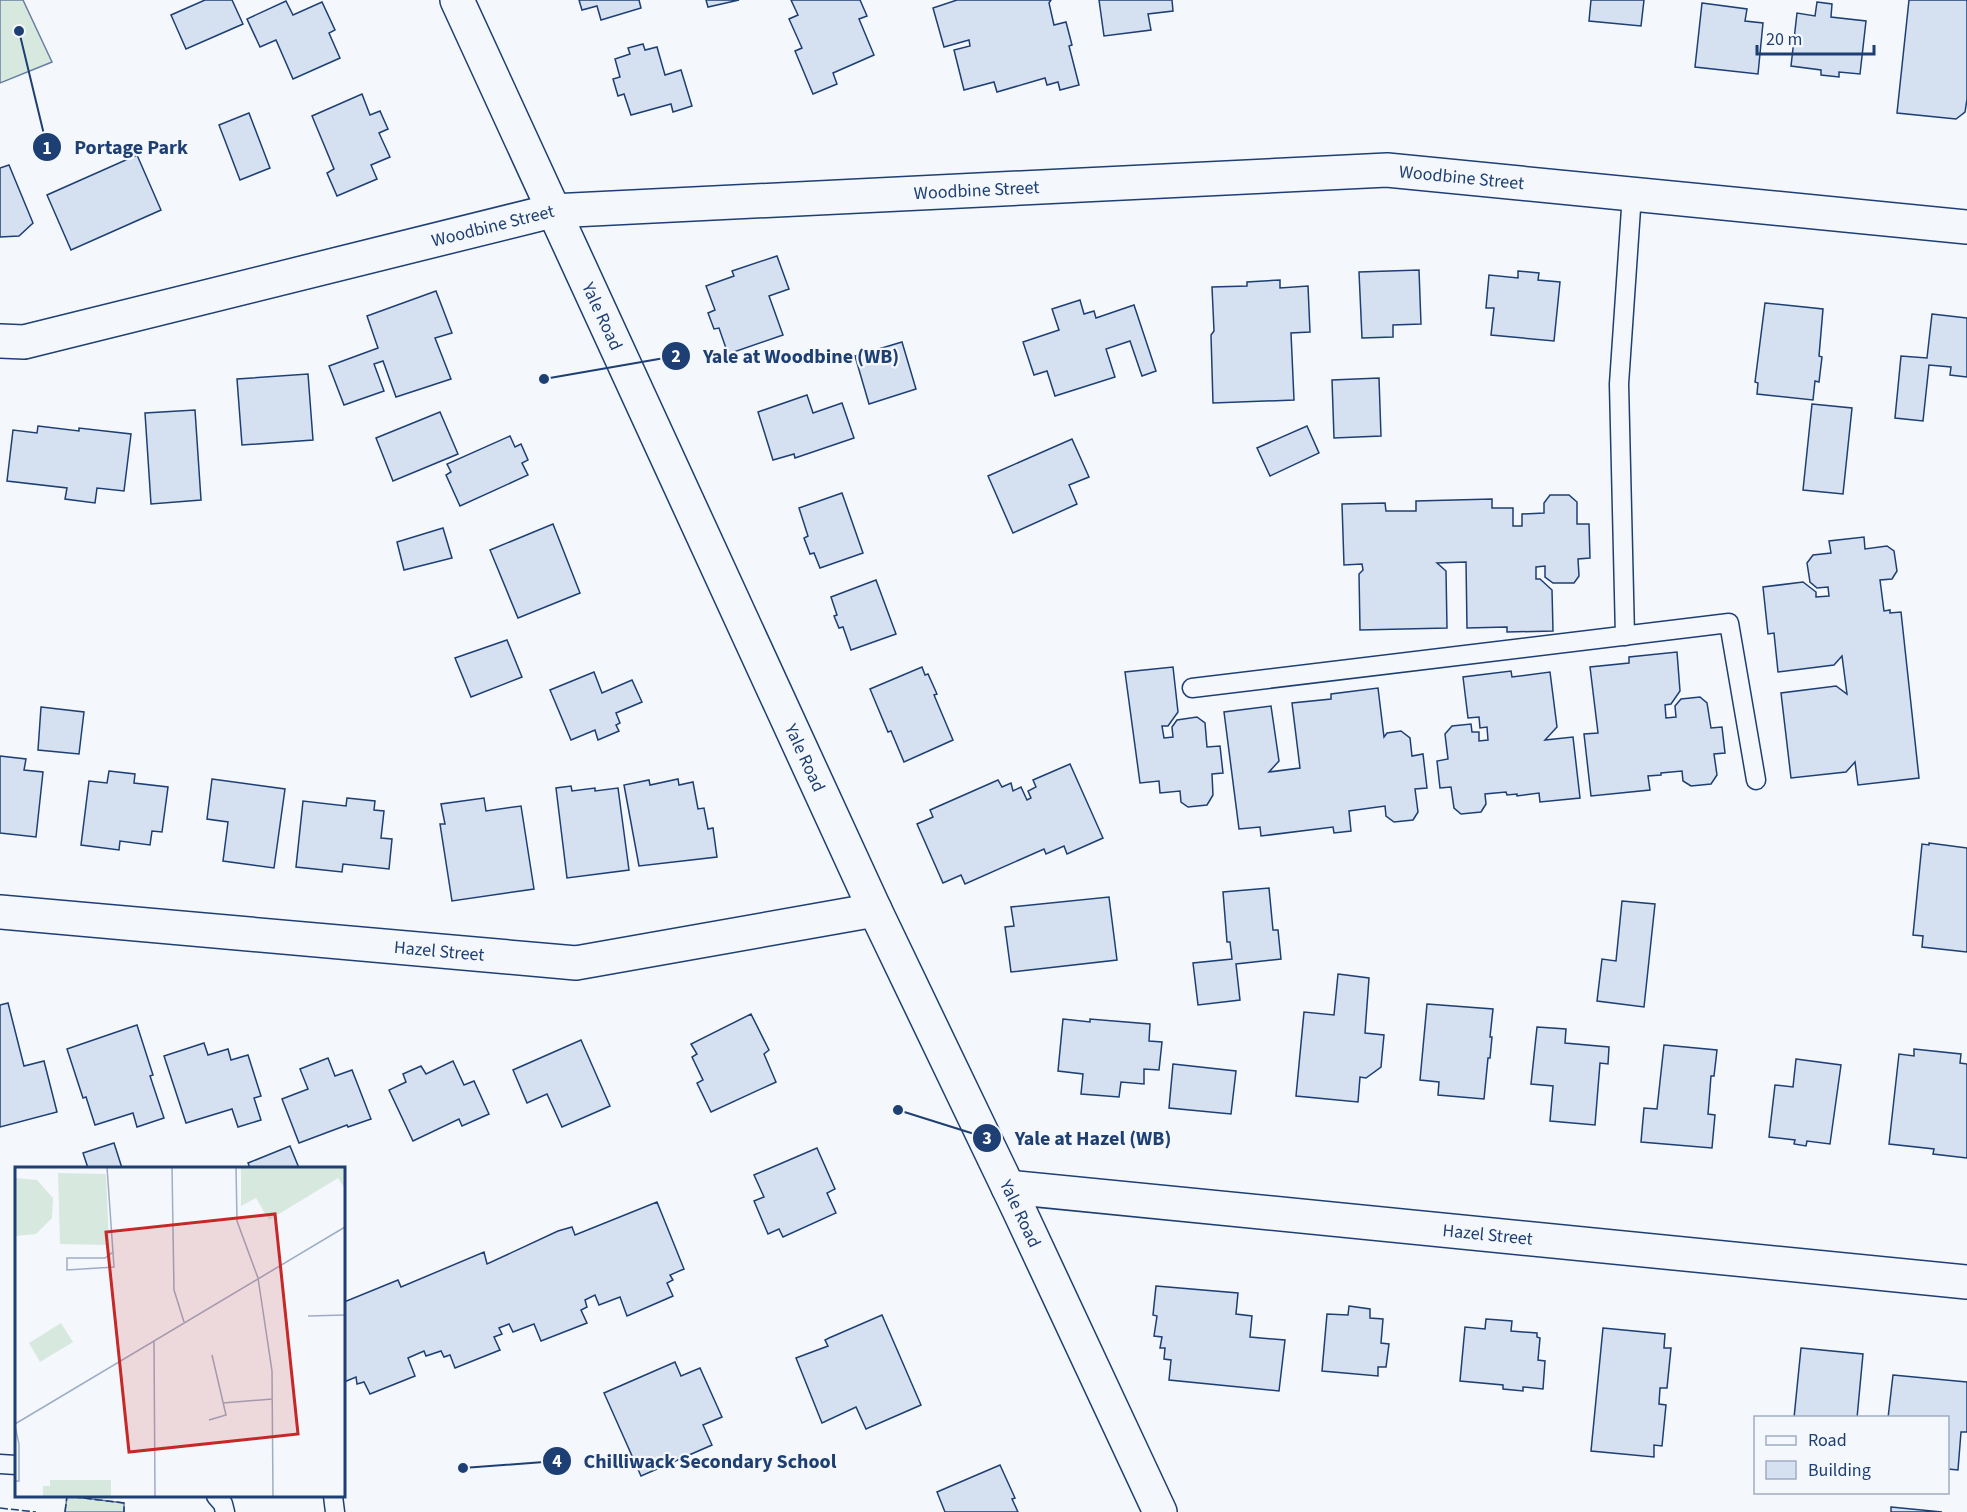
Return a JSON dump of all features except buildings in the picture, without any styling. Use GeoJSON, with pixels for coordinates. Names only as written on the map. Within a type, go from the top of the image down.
{"type":"FeatureCollection","features":[{"type":"Feature","properties":{"kind":"street","name":"Yale Road"},"geometry":{"type":"LineString","coordinates":[[457,0],[875,910],[1160,1512]]}},
{"type":"Feature","properties":{"kind":"street","name":"Woodbine Street"},"geometry":{"type":"LineString","coordinates":[[0,341],[24,342],[552,211],[1387,170],[1967,227]]}},
{"type":"Feature","properties":{"kind":"street","name":"Hazel Street"},"geometry":{"type":"LineString","coordinates":[[0,912],[576,963],[875,910]]}},
{"type":"Feature","properties":{"kind":"street","name":"Hazel Street"},"geometry":{"type":"LineString","coordinates":[[1008,1187],[1967,1282]]}},
{"type":"Feature","properties":{"kind":"lane"},"geometry":{"type":"LineString","coordinates":[[1625,636],[1619,384],[1632,194]]}},
{"type":"Feature","properties":{"kind":"lane"},"geometry":{"type":"LineString","coordinates":[[1192,688],[1729,623],[1756,780]]}},
{"type":"Feature","properties":{"kind":"lane"},"geometry":{"type":"LineString","coordinates":[[0,1464],[15,1465]]}},
{"type":"Feature","properties":{"kind":"lane"},"geometry":{"type":"LineString","coordinates":[[217,1497],[224,1504],[225,1512]]}},
{"type":"Feature","properties":{"kind":"lane"},"geometry":{"type":"LineString","coordinates":[[333,1497],[335,1512]]}},
{"type":"Feature","properties":{"kind":"shaded area"},"geometry":{"type":"Polygon","coordinates":[[[0,0],[23,0],[52,62],[0,83],[0,0]]]}},
{"type":"Feature","properties":{"kind":"shaded area"},"geometry":{"type":"Polygon","coordinates":[[[67,1497],[124,1503],[124,1512],[65,1512],[67,1497]]]}},
{"type":"Feature","properties":{"kind":"fence"},"geometry":{"type":"LineString","coordinates":[[65,1512],[67,1497]]}},
{"type":"Feature","properties":{"kind":"fence"},"geometry":{"type":"LineString","coordinates":[[75,1497],[124,1503],[124,1512]]}},
{"type":"Feature","properties":{"kind":"fence"},"geometry":{"type":"LineString","coordinates":[[0,1508],[36,1512]]}},
{"type":"Feature","properties":{"kind":"place","name":"Portage Park"},"geometry":{"type":"Point","coordinates":[19,31]}},
{"type":"Feature","properties":{"kind":"place","name":"Yale at Woodbine (WB)"},"geometry":{"type":"Point","coordinates":[544,379]}},
{"type":"Feature","properties":{"kind":"place","name":"Yale at Hazel (WB)"},"geometry":{"type":"Point","coordinates":[898,1110]}},
{"type":"Feature","properties":{"kind":"place","name":"Chilliwack Secondary School"},"geometry":{"type":"Point","coordinates":[463,1468]}}]}
